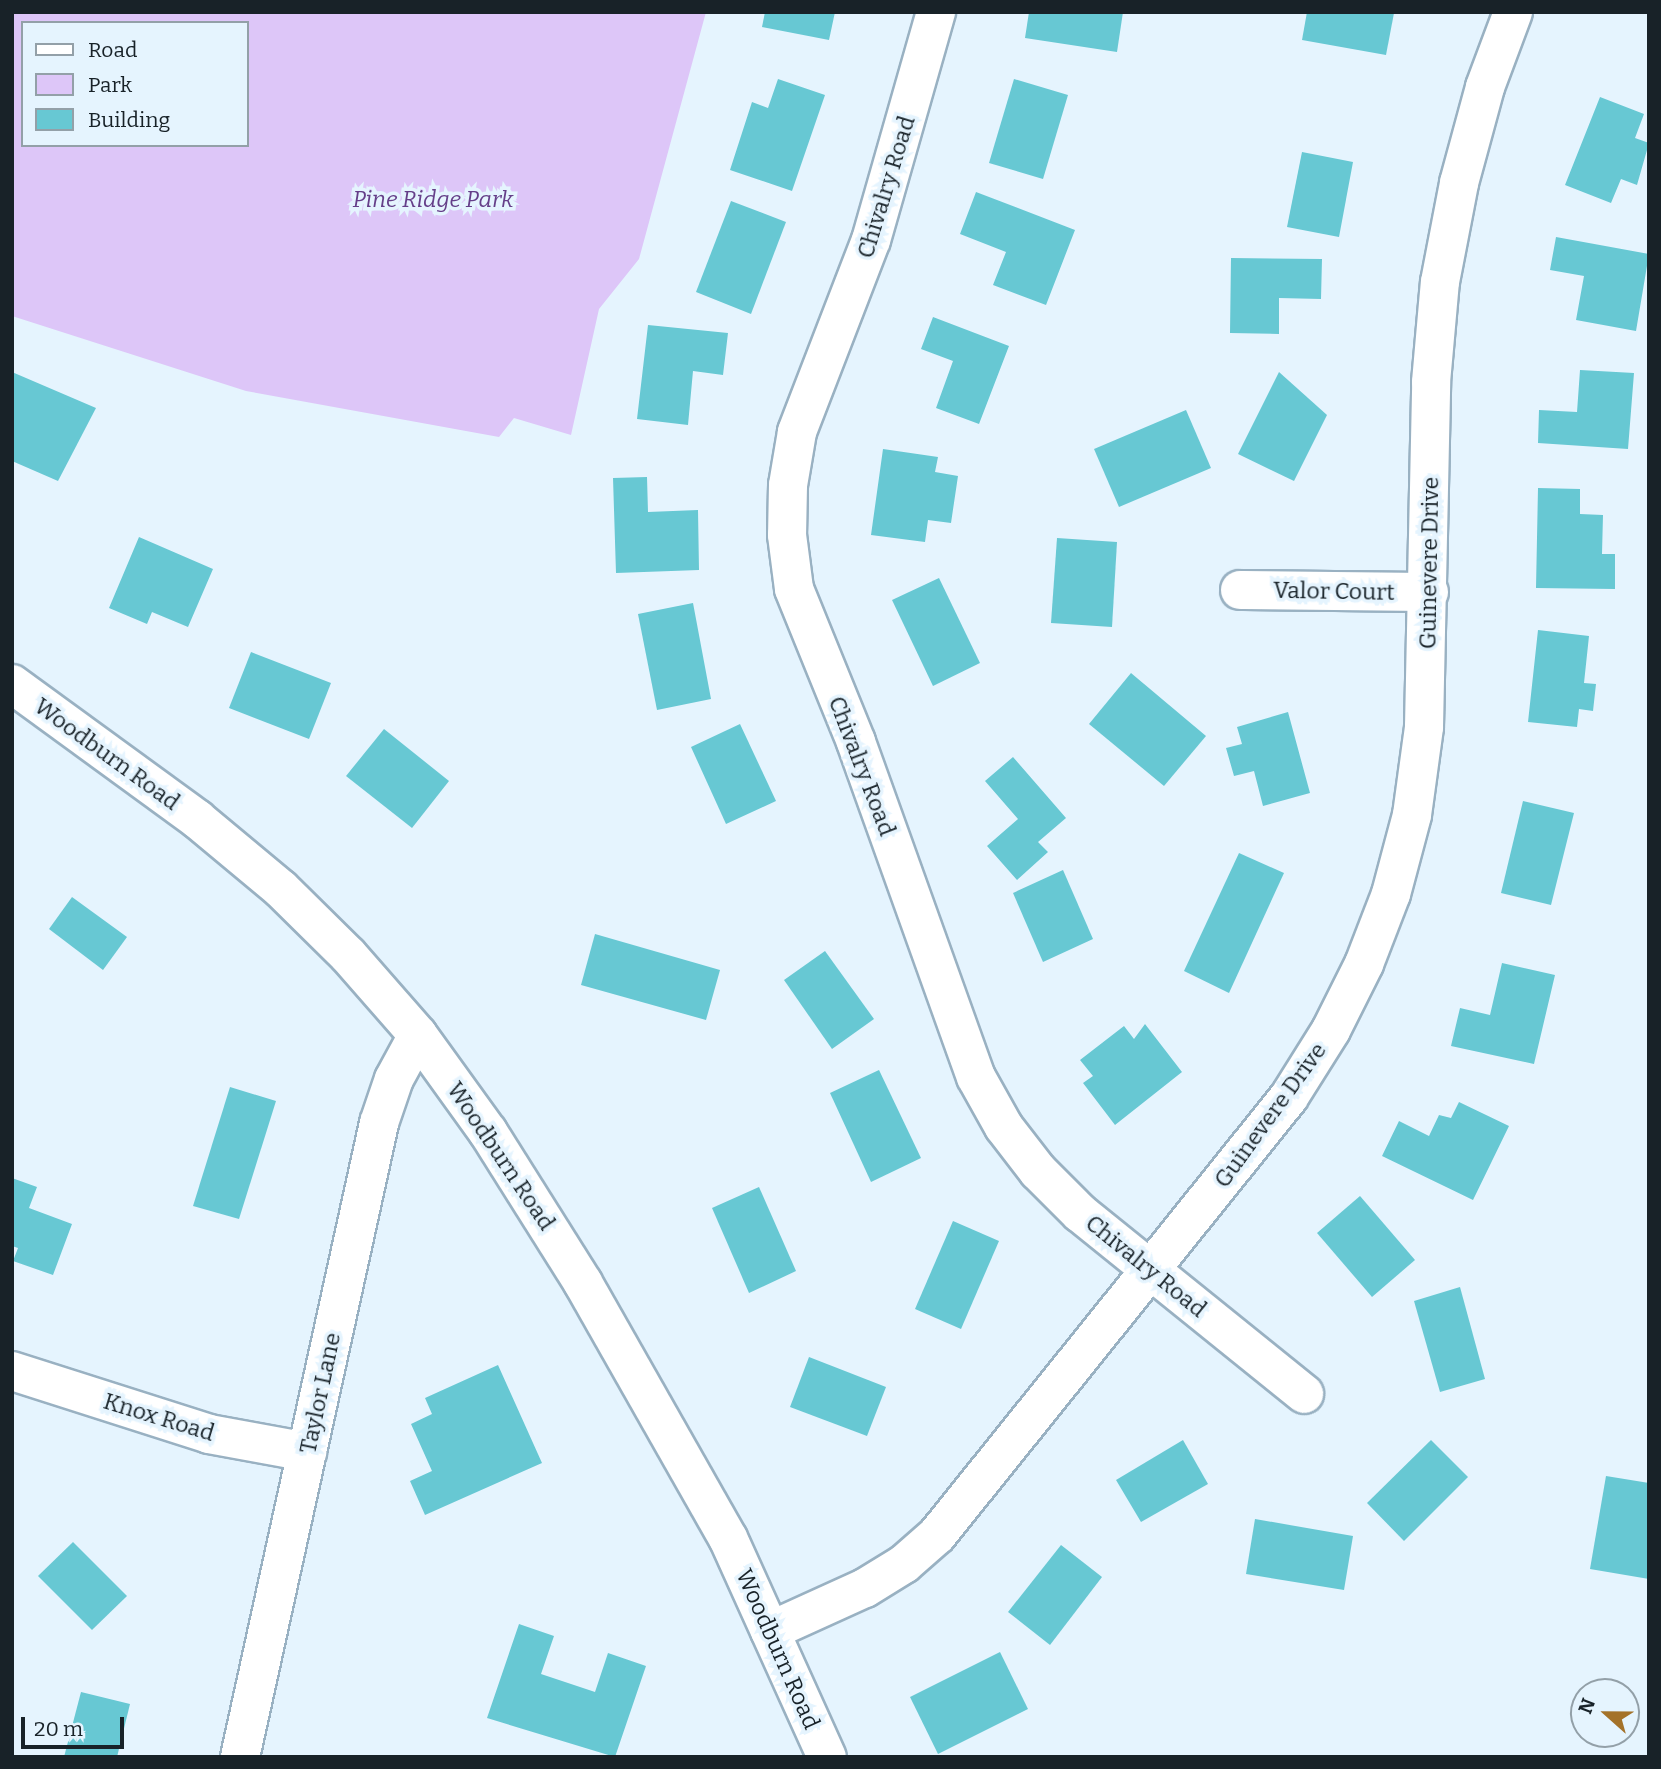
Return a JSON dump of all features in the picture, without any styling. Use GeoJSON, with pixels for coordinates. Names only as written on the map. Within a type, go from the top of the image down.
{"type":"FeatureCollection","features":[{"type":"Feature","properties":{"kind":"street","name":"Chivalry Road"},"geometry":{"type":"LineString","coordinates":[[936,12],[871,240],[797,432],[787,523],[794,590],[856,742],[976,1077],[1004,1127],[1038,1171],[1151,1270],[1304,1394]]}},
{"type":"Feature","properties":{"kind":"street","name":"Guinevere Drive"},"geometry":{"type":"LineString","coordinates":[[770,1631],[865,1588],[904,1564],[937,1535],[1289,1097],[1331,1030],[1364,964],[1391,894],[1412,815],[1428,678],[1432,382],[1440,282],[1459,183],[1485,87],[1513,12]]}},
{"type":"Feature","properties":{"kind":"street","name":"Valor Court"},"geometry":{"type":"LineString","coordinates":[[1240,590],[1429,592]]}},
{"type":"Feature","properties":{"kind":"street","name":"Woodburn Road"},"geometry":{"type":"LineString","coordinates":[[12,684],[197,819],[281,889],[348,955],[418,1035],[488,1132],[583,1283],[728,1538],[827,1757]]}},
{"type":"Feature","properties":{"kind":"street","name":"Taylor Lane"},"geometry":{"type":"LineString","coordinates":[[240,1757],[379,1123],[394,1079],[418,1035]]}},
{"type":"Feature","properties":{"kind":"street","name":"Knox Road"},"geometry":{"type":"LineString","coordinates":[[12,1371],[209,1434],[307,1452]]}},
{"type":"Feature","properties":{"kind":"green space","name":"Pine Ridge Park"},"geometry":{"type":"Polygon","coordinates":[[[12,12],[706,12],[639,259],[599,309],[571,435],[514,418],[499,437],[246,391],[12,316],[12,12]]]}},
{"type":"Feature","properties":{"kind":"building"},"geometry":{"type":"Polygon","coordinates":[[[765,12],[835,12],[829,40],[762,27],[765,12]]]}},
{"type":"Feature","properties":{"kind":"building"},"geometry":{"type":"Polygon","coordinates":[[[1029,12],[1123,12],[1117,52],[1025,38],[1029,12]]]}},
{"type":"Feature","properties":{"kind":"building"},"geometry":{"type":"Polygon","coordinates":[[[1307,12],[1394,13],[1386,55],[1302,40],[1307,12]]]}},
{"type":"Feature","properties":{"kind":"building"},"geometry":{"type":"Polygon","coordinates":[[[778,79],[825,95],[792,191],[730,170],[752,102],[768,108],[778,79]]]}},
{"type":"Feature","properties":{"kind":"building"},"geometry":{"type":"Polygon","coordinates":[[[1014,79],[1068,95],[1043,179],[989,163],[1014,79]]]}},
{"type":"Feature","properties":{"kind":"building"},"geometry":{"type":"Polygon","coordinates":[[[1600,97],[1644,114],[1635,138],[1649,143],[1637,185],[1621,179],[1611,203],[1565,185],[1600,97]]]}},
{"type":"Feature","properties":{"kind":"building"},"geometry":{"type":"Polygon","coordinates":[[[1302,152],[1353,162],[1339,237],[1287,227],[1302,152]]]}},
{"type":"Feature","properties":{"kind":"building"},"geometry":{"type":"Polygon","coordinates":[[[976,192],[1075,230],[1046,305],[993,285],[1006,252],[960,234],[976,192]]]}},
{"type":"Feature","properties":{"kind":"building"},"geometry":{"type":"Polygon","coordinates":[[[731,201],[786,222],[751,314],[696,292],[731,201]]]}},
{"type":"Feature","properties":{"kind":"building"},"geometry":{"type":"Polygon","coordinates":[[[1556,237],[1649,254],[1636,331],[1576,320],[1584,276],[1550,270],[1556,237]]]}},
{"type":"Feature","properties":{"kind":"building"},"geometry":{"type":"Polygon","coordinates":[[[1231,258],[1322,259],[1321,299],[1279,298],[1279,334],[1230,333],[1231,258]]]}},
{"type":"Feature","properties":{"kind":"building"},"geometry":{"type":"Polygon","coordinates":[[[933,317],[1009,346],[979,424],[936,408],[953,361],[921,349],[933,317]]]}},
{"type":"Feature","properties":{"kind":"building"},"geometry":{"type":"Polygon","coordinates":[[[648,325],[728,333],[723,375],[693,371],[688,425],[637,419],[648,325]]]}},
{"type":"Feature","properties":{"kind":"building"},"geometry":{"type":"Polygon","coordinates":[[[1580,370],[1634,373],[1628,449],[1538,443],[1539,410],[1577,412],[1580,370]]]}},
{"type":"Feature","properties":{"kind":"building"},"geometry":{"type":"Polygon","coordinates":[[[12,372],[96,408],[58,481],[12,461],[12,372]]]}},
{"type":"Feature","properties":{"kind":"building"},"geometry":{"type":"Polygon","coordinates":[[[1279,372],[1327,415],[1294,481],[1238,454],[1279,372]]]}},
{"type":"Feature","properties":{"kind":"building"},"geometry":{"type":"Polygon","coordinates":[[[1186,410],[1211,468],[1119,507],[1094,449],[1186,410]]]}},
{"type":"Feature","properties":{"kind":"building"},"geometry":{"type":"Polygon","coordinates":[[[883,449],[938,457],[935,472],[958,476],[951,523],[928,520],[925,542],[871,535],[883,449]]]}},
{"type":"Feature","properties":{"kind":"building"},"geometry":{"type":"Polygon","coordinates":[[[647,477],[648,512],[698,510],[699,570],[616,573],[613,478],[647,477]]]}},
{"type":"Feature","properties":{"kind":"building"},"geometry":{"type":"Polygon","coordinates":[[[1538,488],[1580,489],[1580,514],[1603,515],[1602,554],[1615,554],[1615,589],[1536,588],[1538,488]]]}},
{"type":"Feature","properties":{"kind":"building"},"geometry":{"type":"Polygon","coordinates":[[[139,537],[213,569],[188,627],[152,612],[147,624],[109,608],[139,537]]]}},
{"type":"Feature","properties":{"kind":"building"},"geometry":{"type":"Polygon","coordinates":[[[1057,538],[1117,542],[1112,627],[1051,623],[1057,538]]]}},
{"type":"Feature","properties":{"kind":"building"},"geometry":{"type":"Polygon","coordinates":[[[939,578],[980,663],[933,686],[892,600],[939,578]]]}},
{"type":"Feature","properties":{"kind":"building"},"geometry":{"type":"Polygon","coordinates":[[[693,603],[711,699],[657,710],[638,614],[693,603]]]}},
{"type":"Feature","properties":{"kind":"building"},"geometry":{"type":"Polygon","coordinates":[[[1538,630],[1589,636],[1584,683],[1596,684],[1593,711],[1579,709],[1577,727],[1528,722],[1538,630]]]}},
{"type":"Feature","properties":{"kind":"building"},"geometry":{"type":"Polygon","coordinates":[[[251,652],[331,683],[309,739],[229,708],[251,652]]]}},
{"type":"Feature","properties":{"kind":"building"},"geometry":{"type":"Polygon","coordinates":[[[1131,673],[1206,736],[1164,786],[1089,724],[1131,673]]]}},
{"type":"Feature","properties":{"kind":"building"},"geometry":{"type":"Polygon","coordinates":[[[1288,712],[1310,793],[1263,806],[1254,771],[1234,776],[1226,748],[1242,744],[1237,727],[1288,712]]]}},
{"type":"Feature","properties":{"kind":"building"},"geometry":{"type":"Polygon","coordinates":[[[740,724],[776,801],[726,824],[691,747],[740,724]]]}},
{"type":"Feature","properties":{"kind":"building"},"geometry":{"type":"Polygon","coordinates":[[[384,729],[449,781],[412,828],[346,776],[384,729]]]}},
{"type":"Feature","properties":{"kind":"building"},"geometry":{"type":"Polygon","coordinates":[[[1013,757],[1066,818],[1038,842],[1048,852],[1017,880],[987,846],[1018,819],[985,781],[1013,757]]]}},
{"type":"Feature","properties":{"kind":"building"},"geometry":{"type":"Polygon","coordinates":[[[1523,801],[1574,813],[1551,905],[1501,893],[1523,801]]]}},
{"type":"Feature","properties":{"kind":"building"},"geometry":{"type":"Polygon","coordinates":[[[1239,853],[1284,873],[1229,993],[1184,971],[1239,853]]]}},
{"type":"Feature","properties":{"kind":"building"},"geometry":{"type":"Polygon","coordinates":[[[1063,870],[1093,939],[1043,962],[1013,893],[1063,870]]]}},
{"type":"Feature","properties":{"kind":"building"},"geometry":{"type":"Polygon","coordinates":[[[72,897],[127,937],[103,970],[49,929],[72,897]]]}},
{"type":"Feature","properties":{"kind":"building"},"geometry":{"type":"Polygon","coordinates":[[[595,934],[720,970],[706,1020],[581,985],[595,934]]]}},
{"type":"Feature","properties":{"kind":"building"},"geometry":{"type":"Polygon","coordinates":[[[825,951],[874,1019],[832,1049],[784,980],[825,951]]]}},
{"type":"Feature","properties":{"kind":"building"},"geometry":{"type":"Polygon","coordinates":[[[1502,963],[1555,975],[1534,1064],[1451,1046],[1460,1008],[1490,1015],[1502,963]]]}},
{"type":"Feature","properties":{"kind":"building"},"geometry":{"type":"Polygon","coordinates":[[[1145,1024],[1182,1072],[1115,1125],[1083,1083],[1093,1076],[1080,1060],[1124,1026],[1134,1039],[1145,1024]]]}},
{"type":"Feature","properties":{"kind":"building"},"geometry":{"type":"Polygon","coordinates":[[[879,1070],[921,1158],[871,1182],[830,1093],[879,1070]]]}},
{"type":"Feature","properties":{"kind":"building"},"geometry":{"type":"Polygon","coordinates":[[[230,1087],[276,1101],[239,1219],[193,1206],[230,1087]]]}},
{"type":"Feature","properties":{"kind":"building"},"geometry":{"type":"Polygon","coordinates":[[[1459,1102],[1509,1126],[1473,1200],[1382,1156],[1399,1121],[1429,1136],[1439,1115],[1451,1118],[1459,1102]]]}},
{"type":"Feature","properties":{"kind":"building"},"geometry":{"type":"Polygon","coordinates":[[[12,1178],[37,1187],[29,1208],[72,1224],[53,1275],[13,1261],[18,1248],[12,1246],[12,1178]]]}},
{"type":"Feature","properties":{"kind":"building"},"geometry":{"type":"Polygon","coordinates":[[[759,1187],[796,1271],[749,1293],[712,1208],[759,1187]]]}},
{"type":"Feature","properties":{"kind":"building"},"geometry":{"type":"Polygon","coordinates":[[[1360,1196],[1415,1260],[1372,1297],[1317,1233],[1360,1196]]]}},
{"type":"Feature","properties":{"kind":"building"},"geometry":{"type":"Polygon","coordinates":[[[953,1221],[999,1241],[961,1329],[915,1309],[953,1221]]]}},
{"type":"Feature","properties":{"kind":"building"},"geometry":{"type":"Polygon","coordinates":[[[1460,1287],[1485,1379],[1440,1392],[1414,1301],[1460,1287]]]}},
{"type":"Feature","properties":{"kind":"building"},"geometry":{"type":"Polygon","coordinates":[[[809,1357],[886,1387],[867,1436],[790,1407],[809,1357]]]}},
{"type":"Feature","properties":{"kind":"building"},"geometry":{"type":"Polygon","coordinates":[[[498,1365],[542,1463],[425,1515],[410,1481],[432,1471],[411,1424],[432,1414],[425,1398],[498,1365]]]}},
{"type":"Feature","properties":{"kind":"building"},"geometry":{"type":"Polygon","coordinates":[[[1183,1440],[1208,1484],[1141,1522],[1116,1480],[1183,1440]]]}},
{"type":"Feature","properties":{"kind":"building"},"geometry":{"type":"Polygon","coordinates":[[[1431,1440],[1468,1477],[1404,1541],[1367,1503],[1431,1440]]]}},
{"type":"Feature","properties":{"kind":"building"},"geometry":{"type":"Polygon","coordinates":[[[1606,1476],[1649,1483],[1649,1579],[1590,1569],[1606,1476]]]}},
{"type":"Feature","properties":{"kind":"building"},"geometry":{"type":"Polygon","coordinates":[[[1255,1519],[1353,1536],[1344,1590],[1246,1574],[1255,1519]]]}},
{"type":"Feature","properties":{"kind":"building"},"geometry":{"type":"Polygon","coordinates":[[[73,1542],[127,1596],[92,1630],[38,1576],[73,1542]]]}},
{"type":"Feature","properties":{"kind":"building"},"geometry":{"type":"Polygon","coordinates":[[[1061,1545],[1102,1577],[1050,1645],[1008,1612],[1061,1545]]]}},
{"type":"Feature","properties":{"kind":"building"},"geometry":{"type":"Polygon","coordinates":[[[519,1624],[554,1636],[541,1674],[595,1692],[608,1653],[646,1666],[615,1757],[487,1718],[519,1624]]]}},
{"type":"Feature","properties":{"kind":"building"},"geometry":{"type":"Polygon","coordinates":[[[1000,1652],[1028,1709],[938,1754],[910,1697],[1000,1652]]]}},
{"type":"Feature","properties":{"kind":"building"},"geometry":{"type":"Polygon","coordinates":[[[81,1692],[130,1704],[117,1757],[64,1757],[81,1692]]]}}]}
